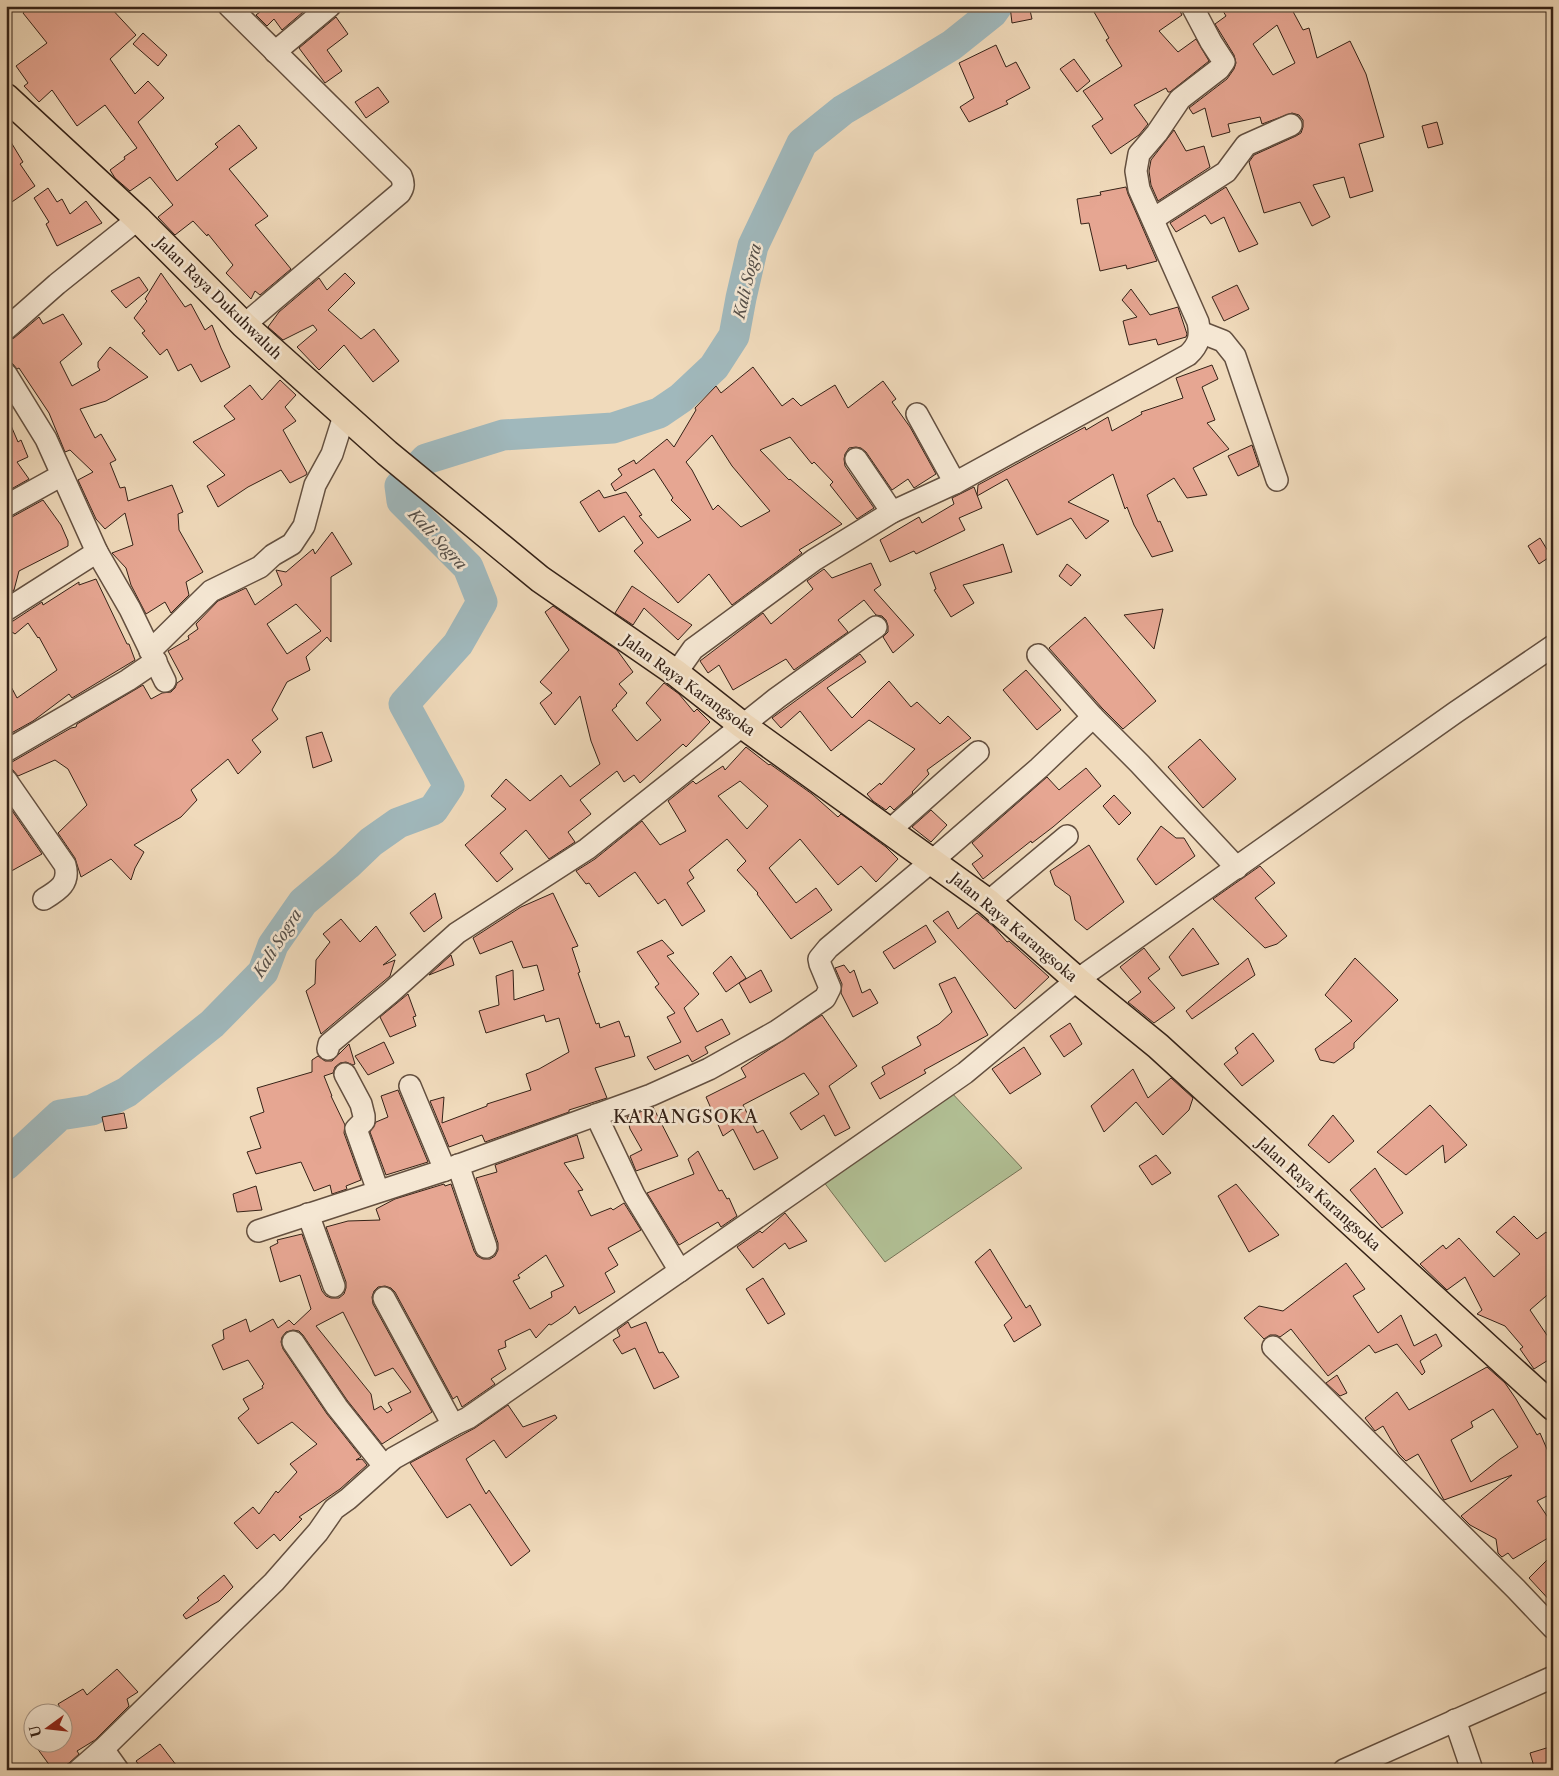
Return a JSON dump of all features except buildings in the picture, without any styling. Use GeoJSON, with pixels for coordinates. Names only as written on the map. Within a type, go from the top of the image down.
{"type":"FeatureCollection","features":[{"type":"Feature","properties":{"kind":"main road","name":"Jalan Raya Dukuhwaluh"},"geometry":{"type":"LineString","coordinates":[[6,97],[138,219],[244,325],[344,416],[437,494]]}},
{"type":"Feature","properties":{"kind":"main road","name":"Jalan Raya Karangsoka"},"geometry":{"type":"LineString","coordinates":[[437,494],[540,580],[676,673],[742,725],[988,902],[1077,980],[1158,1046],[1553,1407]]}},
{"type":"Feature","properties":{"kind":"street"},"geometry":{"type":"LineString","coordinates":[[275,52],[330,6]]}},
{"type":"Feature","properties":{"kind":"street"},"geometry":{"type":"LineString","coordinates":[[676,673],[693,648],[814,560],[892,512],[955,483],[1188,354],[1199,342],[1198,322],[1140,189],[1136,172],[1139,154],[1158,133],[1180,99],[1219,69],[1224,62],[1192,6]]}},
{"type":"Feature","properties":{"kind":"street"},"geometry":{"type":"LineString","coordinates":[[240,10],[275,52],[401,176],[404,183],[400,193],[244,325]]}},
{"type":"Feature","properties":{"kind":"street"},"geometry":{"type":"LineString","coordinates":[[1152,218],[1226,172],[1246,145],[1290,124]]}},
{"type":"Feature","properties":{"kind":"street"},"geometry":{"type":"LineString","coordinates":[[6,329],[56,284],[138,219]]}},
{"type":"Feature","properties":{"kind":"street"},"geometry":{"type":"LineString","coordinates":[[1200,332],[1224,342],[1236,356],[1277,480]]}},
{"type":"Feature","properties":{"kind":"street"},"geometry":{"type":"LineString","coordinates":[[6,374],[46,439],[97,552],[130,609],[166,681]]}},
{"type":"Feature","properties":{"kind":"street"},"geometry":{"type":"LineString","coordinates":[[917,414],[955,483]]}},
{"type":"Feature","properties":{"kind":"street"},"geometry":{"type":"LineString","coordinates":[[6,751],[128,680],[153,656],[211,590],[260,567],[273,555],[292,544],[304,526],[315,486],[332,454],[344,416]]}},
{"type":"Feature","properties":{"kind":"street"},"geometry":{"type":"LineString","coordinates":[[856,460],[892,512]]}},
{"type":"Feature","properties":{"kind":"street"},"geometry":{"type":"LineString","coordinates":[[6,506],[62,475]]}},
{"type":"Feature","properties":{"kind":"street"},"geometry":{"type":"LineString","coordinates":[[6,610],[97,552]]}},
{"type":"Feature","properties":{"kind":"street"},"geometry":{"type":"LineString","coordinates":[[328,1049],[329,1044],[457,933],[587,849],[777,698],[876,627]]}},
{"type":"Feature","properties":{"kind":"street"},"geometry":{"type":"LineString","coordinates":[[79,1770],[103,1749],[274,1582],[318,1532],[334,1509],[394,1458],[468,1418],[965,1073],[1077,980],[1456,712],[1553,646]]}},
{"type":"Feature","properties":{"kind":"street"},"geometry":{"type":"LineString","coordinates":[[1038,655],[1093,717],[1140,764],[1237,868]]}},
{"type":"Feature","properties":{"kind":"street"},"geometry":{"type":"LineString","coordinates":[[258,1231],[452,1167],[651,1095],[709,1069],[777,1031],[825,998],[830,988],[820,964],[819,959],[821,955],[1039,768],[1093,717]]}},
{"type":"Feature","properties":{"kind":"street"},"geometry":{"type":"LineString","coordinates":[[890,830],[978,752]]}},
{"type":"Feature","properties":{"kind":"street"},"geometry":{"type":"LineString","coordinates":[[6,780],[65,864],[67,873],[65,881],[55,892],[44,899]]}},
{"type":"Feature","properties":{"kind":"street"},"geometry":{"type":"LineString","coordinates":[[988,902],[1067,836]]}},
{"type":"Feature","properties":{"kind":"street"},"geometry":{"type":"LineString","coordinates":[[345,1074],[364,1112],[364,1121],[356,1129],[378,1191]]}},
{"type":"Feature","properties":{"kind":"street"},"geometry":{"type":"LineString","coordinates":[[410,1086],[452,1167],[486,1247]]}},
{"type":"Feature","properties":{"kind":"street"},"geometry":{"type":"LineString","coordinates":[[596,1115],[634,1195],[680,1271]]}},
{"type":"Feature","properties":{"kind":"street"},"geometry":{"type":"LineString","coordinates":[[308,1214],[334,1286]]}},
{"type":"Feature","properties":{"kind":"street"},"geometry":{"type":"LineString","coordinates":[[384,1298],[453,1425]]}},
{"type":"Feature","properties":{"kind":"street"},"geometry":{"type":"LineString","coordinates":[[293,1342],[337,1407],[384,1466]]}},
{"type":"Feature","properties":{"kind":"street"},"geometry":{"type":"LineString","coordinates":[[1273,1347],[1516,1588],[1553,1628]]}},
{"type":"Feature","properties":{"kind":"street"},"geometry":{"type":"LineString","coordinates":[[1344,1770],[1455,1720],[1550,1685]]}},
{"type":"Feature","properties":{"kind":"street"},"geometry":{"type":"LineString","coordinates":[[1455,1720],[1472,1770]]}},
{"type":"Feature","properties":{"kind":"street"},"geometry":{"type":"LineString","coordinates":[[103,1749],[118,1770]]}},
{"type":"Feature","properties":{"kind":"green space"},"geometry":{"type":"Polygon","coordinates":[[[950,1091],[1022,1168],[885,1262],[823,1181],[950,1091]]]}},
{"type":"Feature","properties":{"kind":"waterway","name":"Kali Sogra"},"geometry":{"type":"LineString","coordinates":[[6,1165],[60,1115],[92,1110],[127,1092],[212,1024],[263,972],[273,945],[303,902],[371,842],[398,823],[433,810],[449,786],[404,704],[458,644],[482,602],[468,567],[402,501],[400,486],[426,459],[503,435],[613,428],[659,413],[681,398],[714,367],[734,336],[753,246],[802,143],[843,110],[952,45],[992,13],[997,6]]}},
{"type":"Feature","properties":{"kind":"district","name":"KARANGSOKA"},"geometry":{"type":"Point","coordinates":[686,1117]}}]}
